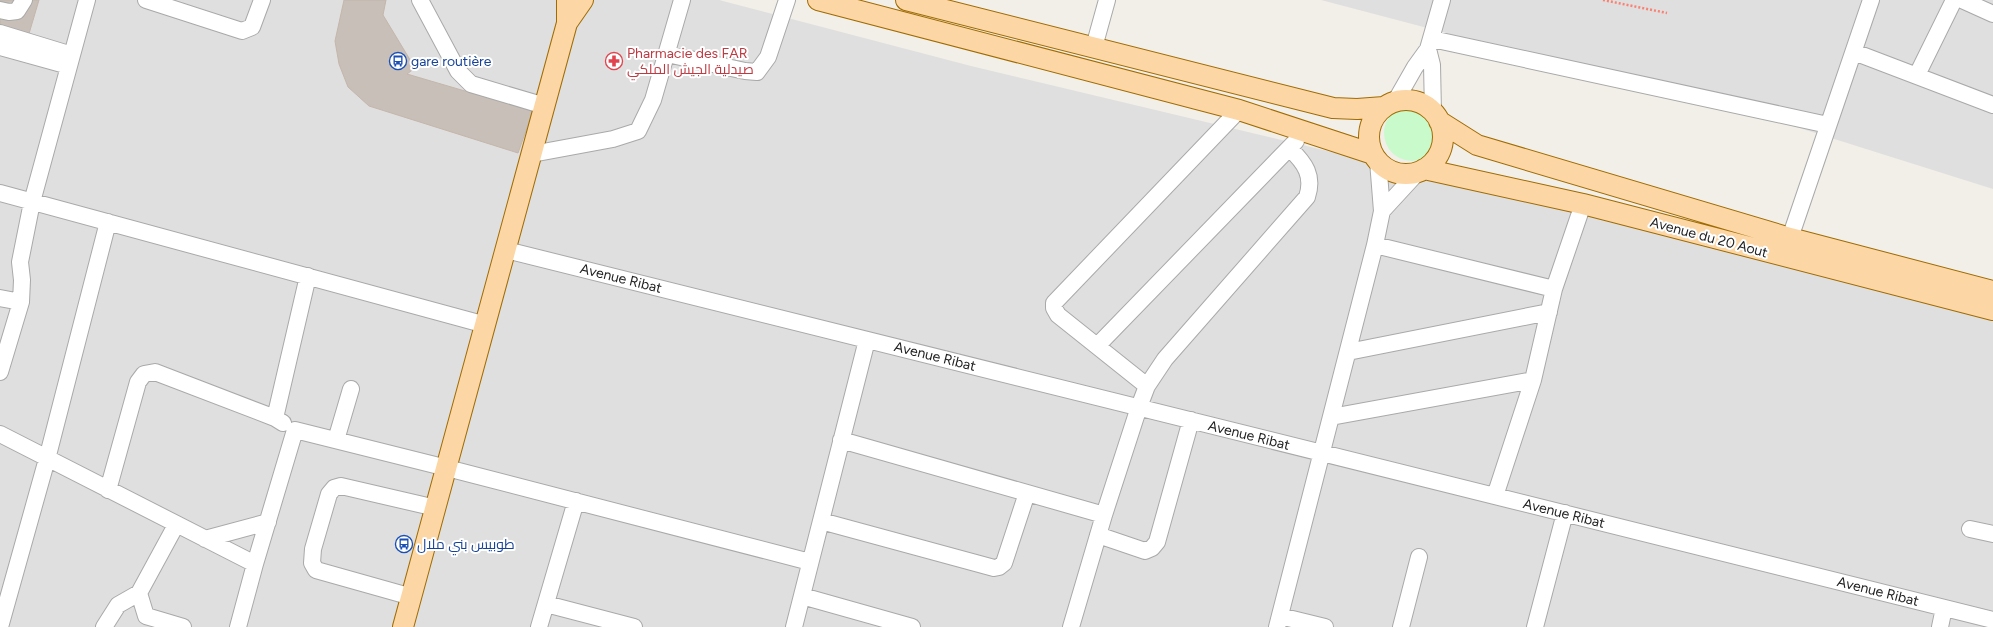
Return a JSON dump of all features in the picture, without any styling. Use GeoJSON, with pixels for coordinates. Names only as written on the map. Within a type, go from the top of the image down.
{"type":"FeatureCollection","features":[{"type":"Feature","properties":{"kind":"main road"},"geometry":{"type":"LineString","coordinates":[[404,627],[567,23],[567,0]]}},
{"type":"Feature","properties":{"kind":"main road"},"geometry":{"type":"LineString","coordinates":[[567,23],[583,0]]}},
{"type":"Feature","properties":{"kind":"main road"},"geometry":{"type":"LineString","coordinates":[[818,0],[1239,110],[1305,131],[1375,157],[1391,171],[1408,174],[1420,171],[1438,157],[1441,148],[1442,130],[1436,117],[1425,105],[1415,101],[1357,109],[1333,108],[906,0]]}},
{"type":"Feature","properties":{"kind":"main road"},"geometry":{"type":"LineString","coordinates":[[1375,157],[1369,139],[1371,125],[1378,112],[1389,104]]}},
{"type":"Feature","properties":{"kind":"main road","name":"Avenue du 20 Aout"},"geometry":{"type":"LineString","coordinates":[[1436,117],[1477,145],[1790,238],[1993,291]]}},
{"type":"Feature","properties":{"kind":"main road","name":"Avenue du 20 Aout"},"geometry":{"type":"LineString","coordinates":[[1420,171],[1583,204],[1993,310]]}},
{"type":"Feature","properties":{"kind":"street"},"geometry":{"type":"LineString","coordinates":[[0,10],[9,12],[17,11],[24,0]]}},
{"type":"Feature","properties":{"kind":"street"},"geometry":{"type":"LineString","coordinates":[[0,372],[21,302],[22,280],[20,262],[32,202],[87,0]]}},
{"type":"Feature","properties":{"kind":"street"},"geometry":{"type":"LineString","coordinates":[[146,0],[242,31],[252,27],[262,0]]}},
{"type":"Feature","properties":{"kind":"street"},"geometry":{"type":"LineString","coordinates":[[420,0],[458,71],[471,84],[545,106]]}},
{"type":"Feature","properties":{"kind":"street"},"geometry":{"type":"LineString","coordinates":[[532,154],[613,139],[638,131],[653,100],[682,0]]}},
{"type":"Feature","properties":{"kind":"street"},"geometry":{"type":"LineString","coordinates":[[667,54],[745,71],[757,72],[768,57],[787,0]]}},
{"type":"Feature","properties":{"kind":"street"},"geometry":{"type":"LineString","coordinates":[[1094,47],[1107,0]]}},
{"type":"Feature","properties":{"kind":"street"},"geometry":{"type":"LineString","coordinates":[[1389,104],[1430,44],[1442,0]]}},
{"type":"Feature","properties":{"kind":"street"},"geometry":{"type":"LineString","coordinates":[[1790,238],[1871,0]]}},
{"type":"Feature","properties":{"kind":"street"},"geometry":{"type":"LineString","coordinates":[[1917,75],[1954,0]]}},
{"type":"Feature","properties":{"kind":"street"},"geometry":{"type":"LineString","coordinates":[[1962,0],[1993,14]]}},
{"type":"Feature","properties":{"kind":"street"},"geometry":{"type":"LineString","coordinates":[[0,33],[71,61]]}},
{"type":"Feature","properties":{"kind":"street"},"geometry":{"type":"LineString","coordinates":[[1430,44],[1436,117]]}},
{"type":"Feature","properties":{"kind":"street"},"geometry":{"type":"LineString","coordinates":[[1430,44],[1828,125]]}},
{"type":"Feature","properties":{"kind":"street"},"geometry":{"type":"LineString","coordinates":[[0,47],[71,61]]}},
{"type":"Feature","properties":{"kind":"street"},"geometry":{"type":"LineString","coordinates":[[1854,52],[1993,105]]}},
{"type":"Feature","properties":{"kind":"street"},"geometry":{"type":"LineString","coordinates":[[1148,386],[1098,345],[1058,315],[1054,308],[1054,303],[1239,110]]}},
{"type":"Feature","properties":{"kind":"street"},"geometry":{"type":"LineString","coordinates":[[1098,345],[1290,149],[1305,131]]}},
{"type":"Feature","properties":{"kind":"street"},"geometry":{"type":"LineString","coordinates":[[1071,627],[1104,515],[1139,407],[1148,386],[1166,359],[1307,197],[1310,189],[1309,173],[1303,162],[1290,149]]}},
{"type":"Feature","properties":{"kind":"street"},"geometry":{"type":"LineString","coordinates":[[1325,627],[1279,621],[1375,245],[1382,211],[1375,157]]}},
{"type":"Feature","properties":{"kind":"street"},"geometry":{"type":"LineString","coordinates":[[1382,211],[1420,171]]}},
{"type":"Feature","properties":{"kind":"street"},"geometry":{"type":"LineString","coordinates":[[0,193],[486,325]]}},
{"type":"Feature","properties":{"kind":"street"},"geometry":{"type":"LineString","coordinates":[[1495,496],[1533,380],[1554,289],[1583,204]]}},
{"type":"Feature","properties":{"kind":"street"},"geometry":{"type":"LineString","coordinates":[[0,627],[4,595],[47,459],[108,222]]}},
{"type":"Feature","properties":{"kind":"street"},"geometry":{"type":"LineString","coordinates":[[1375,245],[1554,289]]}},
{"type":"Feature","properties":{"kind":"street","name":"Avenue Ribat"},"geometry":{"type":"LineString","coordinates":[[506,250],[1993,620]]}},
{"type":"Feature","properties":{"kind":"street"},"geometry":{"type":"LineString","coordinates":[[276,418],[308,276]]}},
{"type":"Feature","properties":{"kind":"street"},"geometry":{"type":"LineString","coordinates":[[0,298],[21,302]]}},
{"type":"Feature","properties":{"kind":"street"},"geometry":{"type":"LineString","coordinates":[[1348,352],[1549,312]]}},
{"type":"Feature","properties":{"kind":"street"},"geometry":{"type":"LineString","coordinates":[[794,627],[867,340]]}},
{"type":"Feature","properties":{"kind":"street"},"geometry":{"type":"LineString","coordinates":[[108,490],[138,382],[144,374],[155,372],[276,418],[295,430],[810,562]]}},
{"type":"Feature","properties":{"kind":"street"},"geometry":{"type":"LineString","coordinates":[[1331,417],[1533,380]]}},
{"type":"Feature","properties":{"kind":"street"},"geometry":{"type":"LineString","coordinates":[[336,440],[351,389]]}},
{"type":"Feature","properties":{"kind":"street"},"geometry":{"type":"LineString","coordinates":[[1098,535],[1145,551],[1152,548],[1157,542],[1191,420]]}},
{"type":"Feature","properties":{"kind":"street"},"geometry":{"type":"LineString","coordinates":[[238,627],[295,430]]}},
{"type":"Feature","properties":{"kind":"street"},"geometry":{"type":"LineString","coordinates":[[0,434],[255,564]]}},
{"type":"Feature","properties":{"kind":"street"},"geometry":{"type":"LineString","coordinates":[[841,440],[1104,515]]}},
{"type":"Feature","properties":{"kind":"street"},"geometry":{"type":"LineString","coordinates":[[412,597],[316,570],[312,563],[313,550],[329,494],[334,488],[341,486],[436,508]]}},
{"type":"Feature","properties":{"kind":"street"},"geometry":{"type":"LineString","coordinates":[[821,520],[994,568],[999,567],[1004,563],[1027,493]]}},
{"type":"Feature","properties":{"kind":"street"},"geometry":{"type":"LineString","coordinates":[[539,627],[576,501]]}},
{"type":"Feature","properties":{"kind":"street"},"geometry":{"type":"LineString","coordinates":[[1535,627],[1565,513]]}},
{"type":"Feature","properties":{"kind":"street"},"geometry":{"type":"LineString","coordinates":[[205,539],[268,522]]}},
{"type":"Feature","properties":{"kind":"street"},"geometry":{"type":"LineString","coordinates":[[104,627],[118,605],[139,593],[176,525]]}},
{"type":"Feature","properties":{"kind":"street"},"geometry":{"type":"LineString","coordinates":[[1970,529],[1993,534]]}},
{"type":"Feature","properties":{"kind":"street"},"geometry":{"type":"LineString","coordinates":[[1400,627],[1419,557]]}},
{"type":"Feature","properties":{"kind":"street"},"geometry":{"type":"LineString","coordinates":[[139,593],[146,616],[183,627]]}},
{"type":"Feature","properties":{"kind":"street"},"geometry":{"type":"LineString","coordinates":[[802,596],[912,627]]}},
{"type":"Feature","properties":{"kind":"street"},"geometry":{"type":"LineString","coordinates":[[546,604],[634,627]]}},
{"type":"Feature","properties":{"kind":"street"},"geometry":{"type":"LineString","coordinates":[[1940,627],[1944,608]]}},
{"type":"Feature","properties":{"kind":"path"},"geometry":{"type":"LineString","coordinates":[[1603,0],[1667,13]]}},
{"type":"Feature","properties":{"kind":"shaded area"},"geometry":{"type":"Polygon","coordinates":[[[0,0],[719,0],[971,66],[1785,260],[1993,317],[1993,627],[0,627],[0,0]]]}},
{"type":"Feature","properties":{"kind":"shaded area"},"geometry":{"type":"Polygon","coordinates":[[[1321,0],[1993,0],[1993,189],[1758,115],[1321,0]]]}},
{"type":"Feature","properties":{"kind":"green space"},"geometry":{"type":"Polygon","coordinates":[[[1412,105],[1423,107],[1432,113],[1438,122],[1440,133],[1438,144],[1432,153],[1423,159],[1412,161],[1401,159],[1392,153],[1386,144],[1384,133],[1386,122],[1392,113],[1401,107],[1412,105]]]}},
{"type":"Feature","properties":{"kind":"building"},"geometry":{"type":"Polygon","coordinates":[[[0,0],[39,0],[28,37],[0,29],[0,0]]]}},
{"type":"Feature","properties":{"kind":"building"},"geometry":{"type":"Polygon","coordinates":[[[344,0],[386,0],[383,15],[415,68],[407,74],[533,111],[518,153],[369,106],[348,87],[339,64],[335,41],[344,0]]]}},
{"type":"Feature","properties":{"kind":"place","name":"gare routière"},"geometry":{"type":"Point","coordinates":[398,61]}},
{"type":"Feature","properties":{"kind":"place","name":"Pharmacie des FAR صيدلية الجيش الملكي"},"geometry":{"type":"Point","coordinates":[614,61]}},
{"type":"Feature","properties":{"kind":"place","name":"طوبيس بني ملال"},"geometry":{"type":"Point","coordinates":[404,544]}}]}
